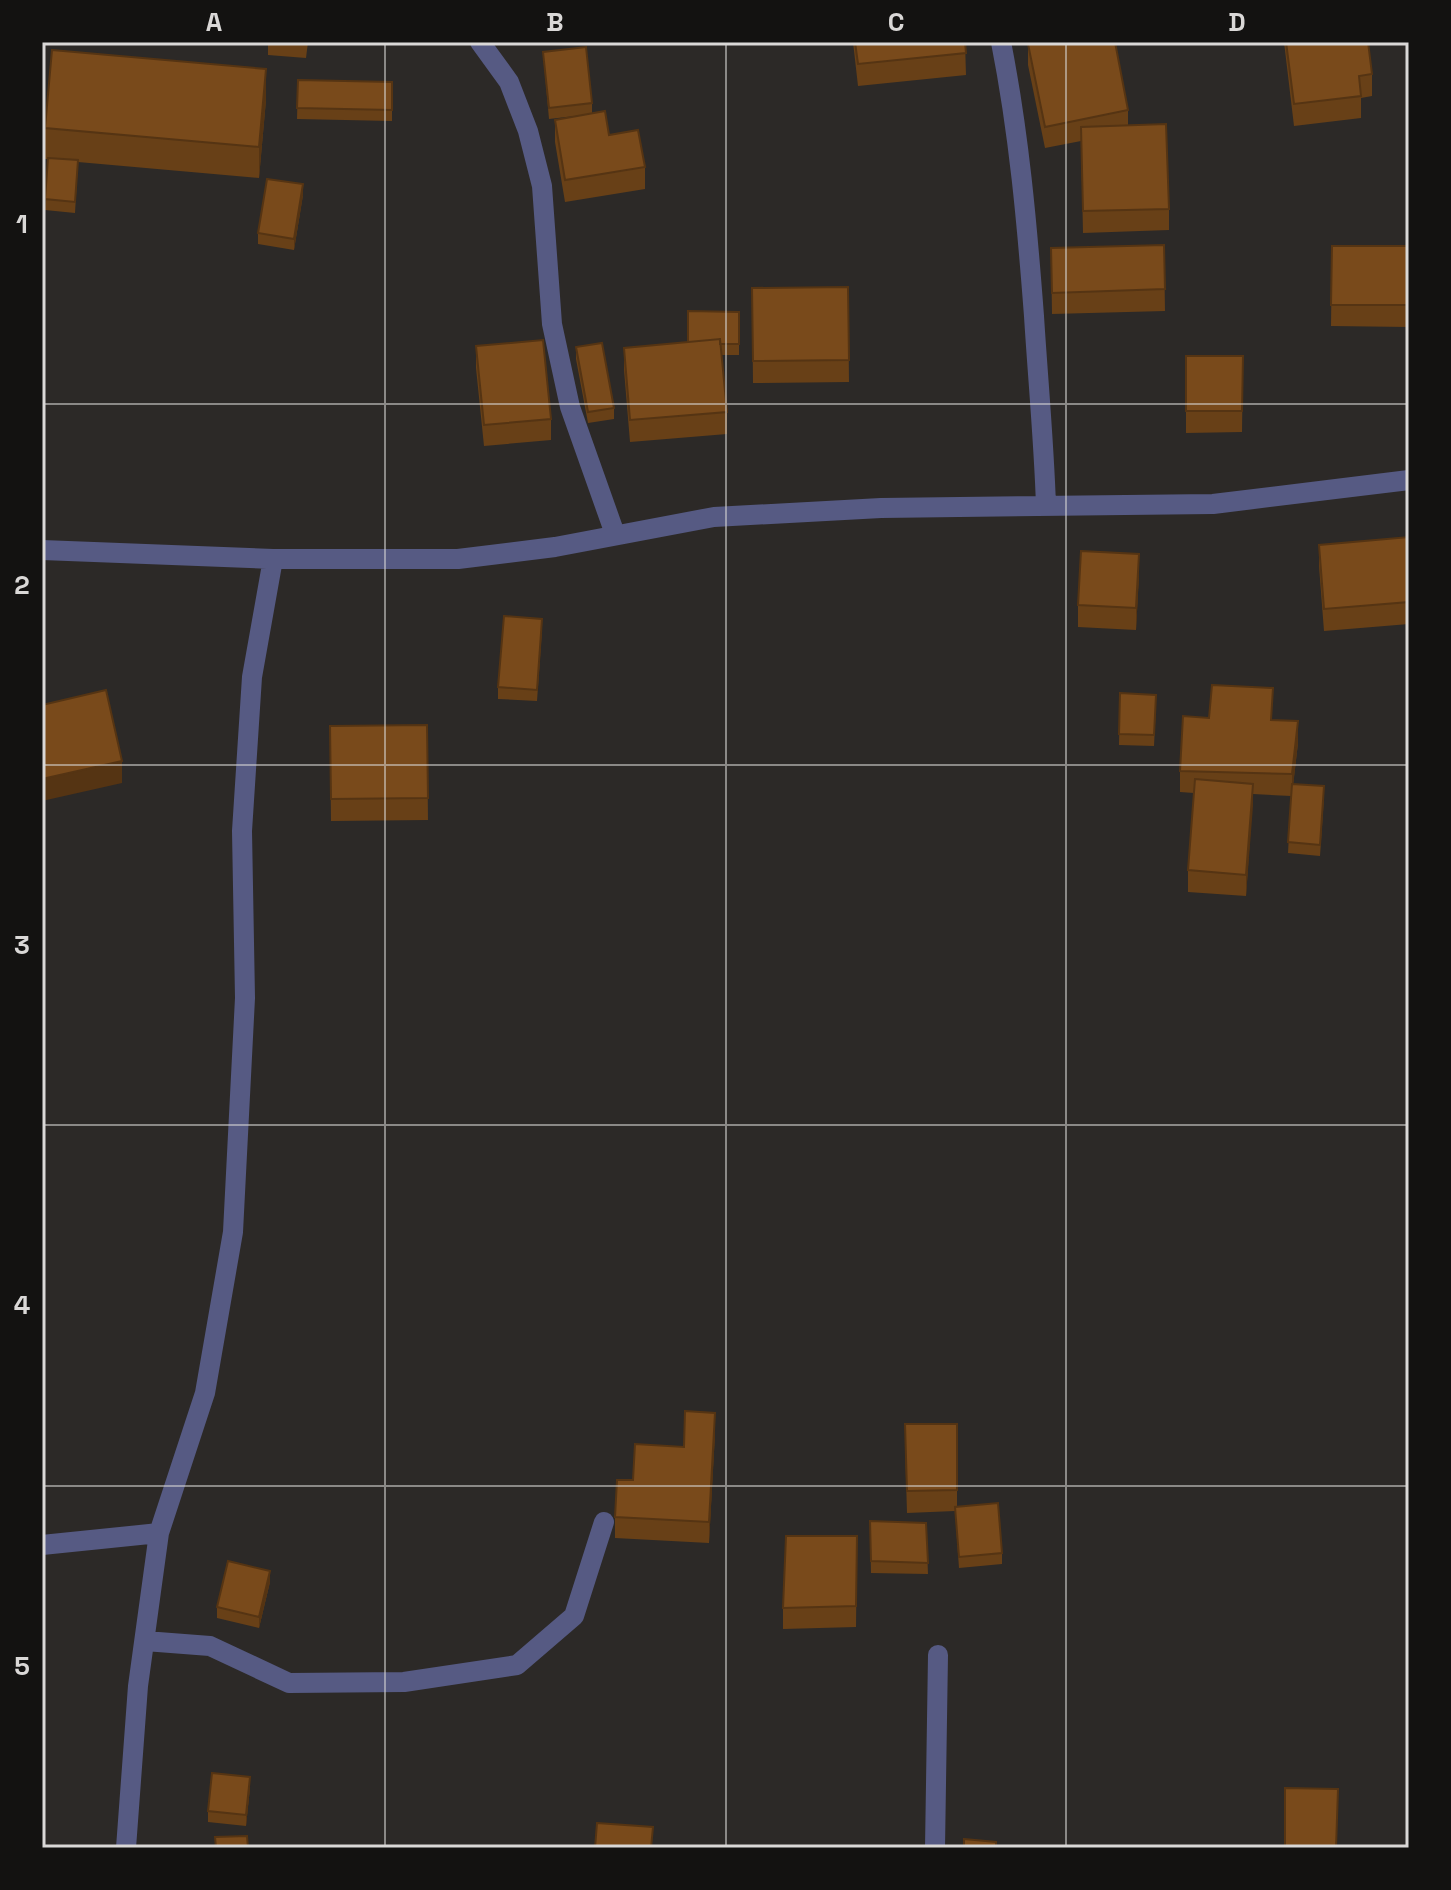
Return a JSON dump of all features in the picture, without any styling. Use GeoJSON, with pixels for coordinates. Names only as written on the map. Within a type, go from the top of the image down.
{"type":"FeatureCollection","features":[{"type":"Feature","properties":{"kind":"street"},"geometry":{"type":"LineString","coordinates":[[480,42],[509,82],[528,131],[542,186],[552,324],[570,407],[615,534]]}},
{"type":"Feature","properties":{"kind":"street"},"geometry":{"type":"LineString","coordinates":[[1001,42],[1015,112],[1027,222],[1046,506]]}},
{"type":"Feature","properties":{"kind":"street"},"geometry":{"type":"LineString","coordinates":[[42,550],[273,559],[458,559],[555,547],[714,517],[881,508],[1213,504],[1409,480]]}},
{"type":"Feature","properties":{"kind":"street"},"geometry":{"type":"LineString","coordinates":[[126,1848],[138,1686],[159,1533],[205,1393],[233,1232],[245,998],[242,831],[252,677],[273,559]]}},
{"type":"Feature","properties":{"kind":"street"},"geometry":{"type":"LineString","coordinates":[[145,1641],[210,1646],[289,1683],[404,1682],[517,1665],[574,1616],[604,1522]]}},
{"type":"Feature","properties":{"kind":"street"},"geometry":{"type":"LineString","coordinates":[[42,1545],[159,1533]]}},
{"type":"Feature","properties":{"kind":"street"},"geometry":{"type":"LineString","coordinates":[[935,1848],[938,1655]]}},
{"type":"Feature","properties":{"kind":"building"},"geometry":{"type":"Polygon","coordinates":[[[855,42],[965,42],[966,53],[858,64],[855,42]]]}},
{"type":"Feature","properties":{"kind":"building"},"geometry":{"type":"Polygon","coordinates":[[[1115,42],[1128,110],[1045,127],[1028,44],[1115,42]]]}},
{"type":"Feature","properties":{"kind":"building"},"geometry":{"type":"Polygon","coordinates":[[[1286,42],[1368,42],[1372,74],[1359,76],[1361,96],[1294,104],[1286,42]]]}},
{"type":"Feature","properties":{"kind":"building"},"geometry":{"type":"Polygon","coordinates":[[[586,47],[592,103],[549,108],[543,52],[586,47]]]}},
{"type":"Feature","properties":{"kind":"building"},"geometry":{"type":"Polygon","coordinates":[[[52,50],[266,69],[259,147],[45,128],[52,50]]]}},
{"type":"Feature","properties":{"kind":"building"},"geometry":{"type":"Polygon","coordinates":[[[298,80],[392,82],[392,110],[297,108],[298,80]]]}},
{"type":"Feature","properties":{"kind":"building"},"geometry":{"type":"Polygon","coordinates":[[[605,111],[609,135],[638,130],[645,167],[565,180],[555,120],[605,111]]]}},
{"type":"Feature","properties":{"kind":"building"},"geometry":{"type":"Polygon","coordinates":[[[1166,124],[1169,209],[1083,211],[1081,127],[1166,124]]]}},
{"type":"Feature","properties":{"kind":"building"},"geometry":{"type":"Polygon","coordinates":[[[48,158],[78,160],[75,202],[45,199],[48,158]]]}},
{"type":"Feature","properties":{"kind":"building"},"geometry":{"type":"Polygon","coordinates":[[[267,179],[303,184],[294,239],[258,233],[267,179]]]}},
{"type":"Feature","properties":{"kind":"building"},"geometry":{"type":"Polygon","coordinates":[[[1164,245],[1165,289],[1052,293],[1051,248],[1164,245]]]}},
{"type":"Feature","properties":{"kind":"building"},"geometry":{"type":"Polygon","coordinates":[[[1332,246],[1409,246],[1409,305],[1331,305],[1332,246]]]}},
{"type":"Feature","properties":{"kind":"building"},"geometry":{"type":"Polygon","coordinates":[[[848,287],[849,360],[753,361],[752,288],[848,287]]]}},
{"type":"Feature","properties":{"kind":"building"},"geometry":{"type":"Polygon","coordinates":[[[688,311],[739,312],[739,344],[720,344],[720,339],[688,342],[688,311]]]}},
{"type":"Feature","properties":{"kind":"building"},"geometry":{"type":"Polygon","coordinates":[[[720,339],[727,412],[630,420],[624,348],[720,339]]]}},
{"type":"Feature","properties":{"kind":"building"},"geometry":{"type":"Polygon","coordinates":[[[543,340],[551,419],[484,425],[476,346],[543,340]]]}},
{"type":"Feature","properties":{"kind":"building"},"geometry":{"type":"Polygon","coordinates":[[[602,343],[614,408],[588,412],[576,347],[602,343]]]}},
{"type":"Feature","properties":{"kind":"building"},"geometry":{"type":"Polygon","coordinates":[[[1186,356],[1243,356],[1242,411],[1186,411],[1186,356]]]}},
{"type":"Feature","properties":{"kind":"building"},"geometry":{"type":"Polygon","coordinates":[[[1409,537],[1409,602],[1324,609],[1319,545],[1409,537]]]}},
{"type":"Feature","properties":{"kind":"building"},"geometry":{"type":"Polygon","coordinates":[[[1081,551],[1139,554],[1136,608],[1078,605],[1081,551]]]}},
{"type":"Feature","properties":{"kind":"building"},"geometry":{"type":"Polygon","coordinates":[[[504,616],[542,619],[537,690],[498,687],[504,616]]]}},
{"type":"Feature","properties":{"kind":"building"},"geometry":{"type":"Polygon","coordinates":[[[1212,685],[1273,688],[1271,720],[1298,721],[1292,774],[1180,771],[1183,716],[1209,718],[1212,685]]]}},
{"type":"Feature","properties":{"kind":"building"},"geometry":{"type":"Polygon","coordinates":[[[106,690],[122,761],[42,779],[42,705],[106,690]]]}},
{"type":"Feature","properties":{"kind":"building"},"geometry":{"type":"Polygon","coordinates":[[[1120,693],[1156,695],[1154,735],[1119,734],[1120,693]]]}},
{"type":"Feature","properties":{"kind":"building"},"geometry":{"type":"Polygon","coordinates":[[[427,725],[428,798],[331,799],[330,726],[427,725]]]}},
{"type":"Feature","properties":{"kind":"building"},"geometry":{"type":"Polygon","coordinates":[[[1195,779],[1253,784],[1246,875],[1188,870],[1195,779]]]}},
{"type":"Feature","properties":{"kind":"building"},"geometry":{"type":"Polygon","coordinates":[[[1292,784],[1324,786],[1320,845],[1288,842],[1292,784]]]}},
{"type":"Feature","properties":{"kind":"building"},"geometry":{"type":"Polygon","coordinates":[[[685,1411],[715,1413],[709,1522],[615,1517],[617,1480],[633,1480],[635,1444],[684,1447],[685,1411]]]}},
{"type":"Feature","properties":{"kind":"building"},"geometry":{"type":"Polygon","coordinates":[[[905,1424],[957,1424],[957,1490],[907,1491],[905,1424]]]}},
{"type":"Feature","properties":{"kind":"building"},"geometry":{"type":"Polygon","coordinates":[[[998,1503],[1002,1553],[959,1557],[955,1507],[998,1503]]]}},
{"type":"Feature","properties":{"kind":"building"},"geometry":{"type":"Polygon","coordinates":[[[870,1521],[926,1523],[928,1563],[871,1561],[870,1521]]]}},
{"type":"Feature","properties":{"kind":"building"},"geometry":{"type":"Polygon","coordinates":[[[786,1536],[857,1536],[856,1606],[783,1608],[786,1536]]]}},
{"type":"Feature","properties":{"kind":"building"},"geometry":{"type":"Polygon","coordinates":[[[228,1561],[270,1571],[259,1617],[217,1607],[228,1561]]]}},
{"type":"Feature","properties":{"kind":"building"},"geometry":{"type":"Polygon","coordinates":[[[212,1773],[250,1777],[246,1815],[208,1811],[212,1773]]]}},
{"type":"Feature","properties":{"kind":"building"},"geometry":{"type":"Polygon","coordinates":[[[1285,1788],[1338,1789],[1336,1848],[1285,1848],[1285,1788]]]}},
{"type":"Feature","properties":{"kind":"building"},"geometry":{"type":"Polygon","coordinates":[[[597,1823],[653,1827],[651,1848],[595,1848],[597,1823]]]}},
{"type":"Feature","properties":{"kind":"building"},"geometry":{"type":"Polygon","coordinates":[[[247,1836],[248,1848],[216,1848],[215,1837],[247,1836]]]}},
{"type":"Feature","properties":{"kind":"building"},"geometry":{"type":"Polygon","coordinates":[[[964,1839],[996,1842],[996,1848],[964,1848],[964,1839]]]}},
{"type":"Feature","properties":{"kind":"building"},"geometry":{"type":"Polygon","coordinates":[[[810,1847],[910,1848],[810,1848],[810,1847]]]}}]}
